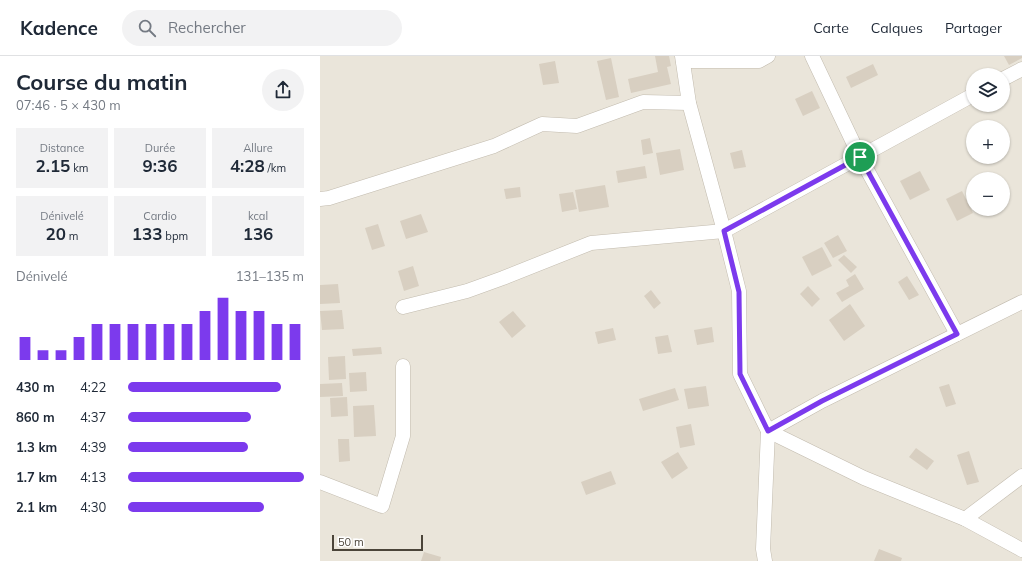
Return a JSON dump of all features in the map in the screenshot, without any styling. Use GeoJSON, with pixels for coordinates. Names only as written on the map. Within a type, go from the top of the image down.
{"type":"FeatureCollection","features":[{"type":"Feature","properties":{"kind":"street"},"geometry":{"type":"LineString","coordinates":[[765,561],[763,549],[768,431],[740,374],[739,292],[689,103],[683,59],[759,61],[768,56]]}},
{"type":"Feature","properties":{"kind":"street"},"geometry":{"type":"LineString","coordinates":[[812,56],[860,157],[957,334]]}},
{"type":"Feature","properties":{"kind":"street"},"geometry":{"type":"LineString","coordinates":[[1010,75],[1022,69]]}},
{"type":"Feature","properties":{"kind":"street"},"geometry":{"type":"LineString","coordinates":[[403,307],[467,291],[591,243],[724,231],[966,99]]}},
{"type":"Feature","properties":{"kind":"street"},"geometry":{"type":"LineString","coordinates":[[329,197],[494,146],[542,124],[577,126],[643,102],[689,103]]}},
{"type":"Feature","properties":{"kind":"street"},"geometry":{"type":"LineString","coordinates":[[768,431],[822,401],[1022,302]]}},
{"type":"Feature","properties":{"kind":"street"},"geometry":{"type":"LineString","coordinates":[[320,482],[382,506],[403,436],[403,366]]}},
{"type":"Feature","properties":{"kind":"street"},"geometry":{"type":"LineString","coordinates":[[768,431],[864,478],[965,519],[1022,550]]}},
{"type":"Feature","properties":{"kind":"street"},"geometry":{"type":"LineString","coordinates":[[965,519],[1022,476]]}},
{"type":"Feature","properties":{"kind":"shaded area"},"geometry":{"type":"Polygon","coordinates":[[[320,56],[1022,56],[1022,561],[320,561],[320,56]]]}},
{"type":"Feature","properties":{"kind":"building"},"geometry":{"type":"Polygon","coordinates":[[[655,56],[669,56],[671,66],[667,67],[671,84],[631,93],[628,79],[658,72],[655,56]]]}},
{"type":"Feature","properties":{"kind":"building"},"geometry":{"type":"Polygon","coordinates":[[[1004,56],[1022,56],[1022,58],[1009,65],[1004,56]]]}},
{"type":"Feature","properties":{"kind":"building"},"geometry":{"type":"Polygon","coordinates":[[[611,58],[619,97],[606,100],[597,61],[611,58]]]}},
{"type":"Feature","properties":{"kind":"building"},"geometry":{"type":"Polygon","coordinates":[[[555,61],[559,83],[543,85],[539,64],[555,61]]]}},
{"type":"Feature","properties":{"kind":"building"},"geometry":{"type":"Polygon","coordinates":[[[873,64],[878,75],[851,88],[846,77],[873,64]]]}},
{"type":"Feature","properties":{"kind":"building"},"geometry":{"type":"Polygon","coordinates":[[[812,91],[820,108],[803,116],[795,99],[812,91]]]}},
{"type":"Feature","properties":{"kind":"building"},"geometry":{"type":"Polygon","coordinates":[[[650,138],[653,153],[643,155],[641,140],[650,138]]]}},
{"type":"Feature","properties":{"kind":"building"},"geometry":{"type":"Polygon","coordinates":[[[680,149],[684,170],[660,175],[656,153],[680,149]]]}},
{"type":"Feature","properties":{"kind":"building"},"geometry":{"type":"Polygon","coordinates":[[[742,150],[746,167],[734,169],[730,153],[742,150]]]}},
{"type":"Feature","properties":{"kind":"building"},"geometry":{"type":"Polygon","coordinates":[[[645,166],[647,178],[618,183],[616,171],[645,166]]]}},
{"type":"Feature","properties":{"kind":"building"},"geometry":{"type":"Polygon","coordinates":[[[920,171],[930,190],[910,200],[900,181],[920,171]]]}},
{"type":"Feature","properties":{"kind":"building"},"geometry":{"type":"Polygon","coordinates":[[[605,185],[609,207],[579,212],[575,190],[605,185]]]}},
{"type":"Feature","properties":{"kind":"building"},"geometry":{"type":"Polygon","coordinates":[[[520,187],[521,197],[506,199],[504,189],[520,187]]]}},
{"type":"Feature","properties":{"kind":"building"},"geometry":{"type":"Polygon","coordinates":[[[962,191],[966,199],[967,216],[957,221],[946,199],[962,191]]]}},
{"type":"Feature","properties":{"kind":"building"},"geometry":{"type":"Polygon","coordinates":[[[573,192],[577,209],[562,212],[559,194],[573,192]]]}},
{"type":"Feature","properties":{"kind":"building"},"geometry":{"type":"Polygon","coordinates":[[[421,214],[428,232],[406,239],[400,221],[421,214]]]}},
{"type":"Feature","properties":{"kind":"building"},"geometry":{"type":"Polygon","coordinates":[[[378,224],[385,246],[372,250],[365,228],[378,224]]]}},
{"type":"Feature","properties":{"kind":"building"},"geometry":{"type":"Polygon","coordinates":[[[838,235],[847,251],[833,258],[824,243],[838,235]]]}},
{"type":"Feature","properties":{"kind":"building"},"geometry":{"type":"Polygon","coordinates":[[[822,247],[832,266],[812,276],[802,257],[822,247]]]}},
{"type":"Feature","properties":{"kind":"building"},"geometry":{"type":"Polygon","coordinates":[[[844,255],[857,267],[851,273],[838,260],[844,255]]]}},
{"type":"Feature","properties":{"kind":"building"},"geometry":{"type":"Polygon","coordinates":[[[413,266],[419,286],[404,291],[398,271],[413,266]]]}},
{"type":"Feature","properties":{"kind":"building"},"geometry":{"type":"Polygon","coordinates":[[[855,274],[864,289],[842,302],[836,293],[849,286],[846,280],[855,274]]]}},
{"type":"Feature","properties":{"kind":"building"},"geometry":{"type":"Polygon","coordinates":[[[907,276],[919,295],[909,300],[898,282],[907,276]]]}},
{"type":"Feature","properties":{"kind":"building"},"geometry":{"type":"Polygon","coordinates":[[[338,284],[340,303],[320,304],[320,285],[338,284]]]}},
{"type":"Feature","properties":{"kind":"building"},"geometry":{"type":"Polygon","coordinates":[[[808,286],[820,299],[812,307],[800,294],[808,286]]]}},
{"type":"Feature","properties":{"kind":"building"},"geometry":{"type":"Polygon","coordinates":[[[651,290],[661,303],[654,309],[644,296],[651,290]]]}},
{"type":"Feature","properties":{"kind":"building"},"geometry":{"type":"Polygon","coordinates":[[[850,304],[865,326],[844,341],[829,320],[850,304]]]}},
{"type":"Feature","properties":{"kind":"building"},"geometry":{"type":"Polygon","coordinates":[[[342,310],[344,329],[322,330],[320,311],[342,310]]]}},
{"type":"Feature","properties":{"kind":"building"},"geometry":{"type":"Polygon","coordinates":[[[513,311],[526,326],[512,338],[499,322],[513,311]]]}},
{"type":"Feature","properties":{"kind":"building"},"geometry":{"type":"Polygon","coordinates":[[[712,327],[714,342],[697,345],[694,330],[712,327]]]}},
{"type":"Feature","properties":{"kind":"building"},"geometry":{"type":"Polygon","coordinates":[[[613,328],[616,340],[598,344],[595,332],[613,328]]]}},
{"type":"Feature","properties":{"kind":"building"},"geometry":{"type":"Polygon","coordinates":[[[668,335],[672,352],[658,354],[655,337],[668,335]]]}},
{"type":"Feature","properties":{"kind":"building"},"geometry":{"type":"Polygon","coordinates":[[[381,347],[382,354],[353,356],[352,349],[381,347]]]}},
{"type":"Feature","properties":{"kind":"building"},"geometry":{"type":"Polygon","coordinates":[[[345,356],[346,379],[329,380],[328,357],[345,356]]]}},
{"type":"Feature","properties":{"kind":"building"},"geometry":{"type":"Polygon","coordinates":[[[366,372],[367,391],[350,392],[349,373],[366,372]]]}},
{"type":"Feature","properties":{"kind":"building"},"geometry":{"type":"Polygon","coordinates":[[[342,383],[343,396],[320,397],[320,384],[342,383]]]}},
{"type":"Feature","properties":{"kind":"building"},"geometry":{"type":"Polygon","coordinates":[[[949,384],[956,404],[946,407],[939,387],[949,384]]]}},
{"type":"Feature","properties":{"kind":"building"},"geometry":{"type":"Polygon","coordinates":[[[706,386],[709,406],[688,409],[684,389],[706,386]]]}},
{"type":"Feature","properties":{"kind":"building"},"geometry":{"type":"Polygon","coordinates":[[[675,388],[679,400],[643,411],[639,399],[675,388]]]}},
{"type":"Feature","properties":{"kind":"building"},"geometry":{"type":"Polygon","coordinates":[[[347,397],[348,416],[331,417],[330,398],[347,397]]]}},
{"type":"Feature","properties":{"kind":"building"},"geometry":{"type":"Polygon","coordinates":[[[374,405],[376,436],[354,437],[353,406],[374,405]]]}},
{"type":"Feature","properties":{"kind":"building"},"geometry":{"type":"Polygon","coordinates":[[[691,424],[695,445],[680,448],[676,427],[691,424]]]}},
{"type":"Feature","properties":{"kind":"building"},"geometry":{"type":"Polygon","coordinates":[[[338,439],[349,439],[350,461],[339,462],[338,439]]]}},
{"type":"Feature","properties":{"kind":"building"},"geometry":{"type":"Polygon","coordinates":[[[916,448],[934,461],[927,470],[909,457],[916,448]]]}},
{"type":"Feature","properties":{"kind":"building"},"geometry":{"type":"Polygon","coordinates":[[[969,451],[979,482],[967,485],[957,455],[969,451]]]}},
{"type":"Feature","properties":{"kind":"building"},"geometry":{"type":"Polygon","coordinates":[[[678,452],[688,468],[672,479],[661,462],[678,452]]]}},
{"type":"Feature","properties":{"kind":"building"},"geometry":{"type":"Polygon","coordinates":[[[611,471],[616,484],[586,495],[581,482],[611,471]]]}},
{"type":"Feature","properties":{"kind":"building"},"geometry":{"type":"Polygon","coordinates":[[[879,549],[902,558],[901,561],[874,561],[879,549]]]}},
{"type":"Feature","properties":{"kind":"building"},"geometry":{"type":"Polygon","coordinates":[[[424,552],[441,557],[440,561],[421,561],[424,552]]]}},
{"type":"Feature","properties":{"kind":"route"},"geometry":{"type":"LineString","coordinates":[[860,157],[957,334],[822,401],[768,431],[740,374],[739,292],[724,231],[860,157]]}}]}
